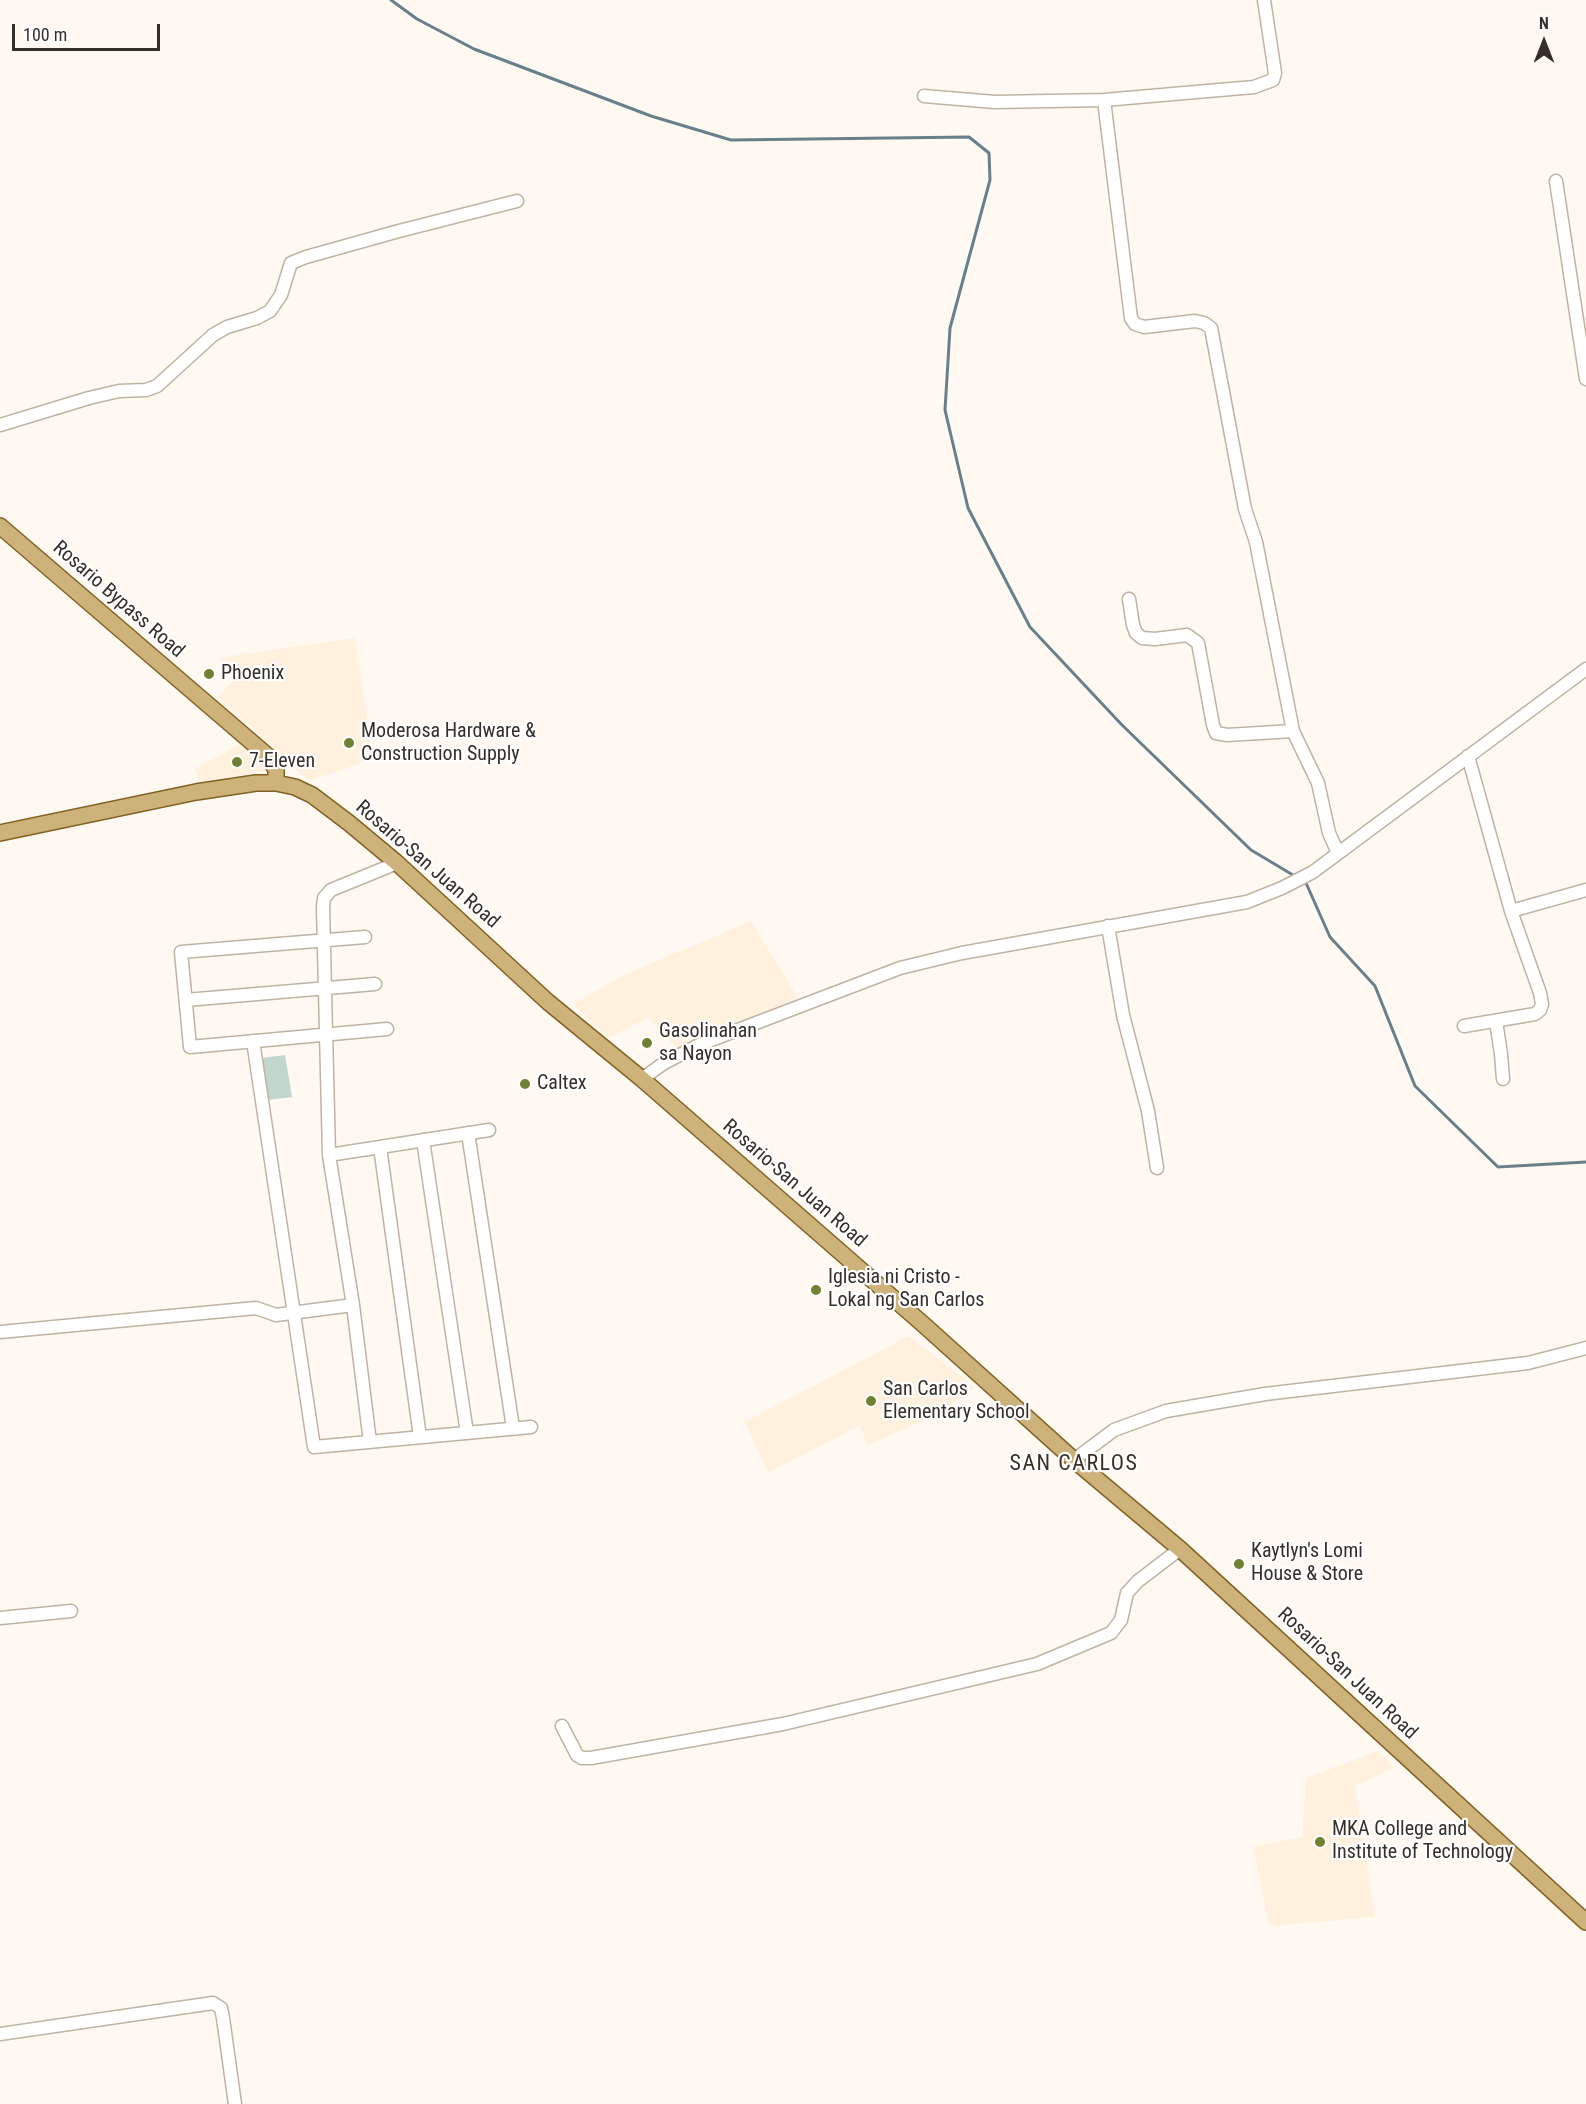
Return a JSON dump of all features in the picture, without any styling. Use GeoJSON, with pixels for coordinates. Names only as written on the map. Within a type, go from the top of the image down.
{"type":"FeatureCollection","features":[{"type":"Feature","properties":{"kind":"main road","name":"Rosario Bypass Road"},"geometry":{"type":"LineString","coordinates":[[0,526],[269,757],[276,770],[276,783]]}},
{"type":"Feature","properties":{"kind":"main road","name":"Rosario-San Juan Road"},"geometry":{"type":"LineString","coordinates":[[0,833],[196,792],[256,783],[276,783],[295,787],[312,795],[397,864],[548,1002],[642,1079],[924,1325],[1074,1460],[1180,1549],[1586,1922]]}},
{"type":"Feature","properties":{"kind":"street"},"geometry":{"type":"LineString","coordinates":[[924,96],[995,102],[1104,100],[1254,87],[1273,80],[1275,73],[1264,0]]}},
{"type":"Feature","properties":{"kind":"street"},"geometry":{"type":"LineString","coordinates":[[1104,100],[1131,318],[1135,324],[1144,327],[1204,322],[1210,328],[1214,338],[1245,509],[1256,542],[1293,731],[1316,775],[1329,833],[1338,853]]}},
{"type":"Feature","properties":{"kind":"street"},"geometry":{"type":"LineString","coordinates":[[1556,181],[1586,379]]}},
{"type":"Feature","properties":{"kind":"street"},"geometry":{"type":"LineString","coordinates":[[0,425],[88,398],[119,391],[146,390],[157,386],[213,335],[227,327],[257,318],[270,311],[281,295],[291,263],[399,231],[517,201]]}},
{"type":"Feature","properties":{"kind":"street"},"geometry":{"type":"LineString","coordinates":[[1129,600],[1133,626],[1142,638],[1155,639],[1187,635],[1198,644],[1216,733],[1227,735],[1293,731]]}},
{"type":"Feature","properties":{"kind":"street"},"geometry":{"type":"LineString","coordinates":[[642,1079],[664,1063],[702,1044],[900,969],[962,953],[1247,902],[1282,888],[1312,872],[1586,669]]}},
{"type":"Feature","properties":{"kind":"street"},"geometry":{"type":"LineString","coordinates":[[1464,1026],[1535,1014],[1540,1010],[1542,1004],[1510,911],[1468,756]]}},
{"type":"Feature","properties":{"kind":"street"},"geometry":{"type":"LineString","coordinates":[[370,1442],[353,1305],[329,1155],[324,898],[331,890],[397,864]]}},
{"type":"Feature","properties":{"kind":"street"},"geometry":{"type":"LineString","coordinates":[[1510,911],[1586,890]]}},
{"type":"Feature","properties":{"kind":"street"},"geometry":{"type":"LineString","coordinates":[[1108,926],[1123,1015],[1148,1111],[1157,1168]]}},
{"type":"Feature","properties":{"kind":"street"},"geometry":{"type":"LineString","coordinates":[[365,937],[181,952],[190,1047],[387,1029]]}},
{"type":"Feature","properties":{"kind":"street"},"geometry":{"type":"LineString","coordinates":[[186,1000],[375,984]]}},
{"type":"Feature","properties":{"kind":"street"},"geometry":{"type":"LineString","coordinates":[[1496,1021],[1502,1054],[1503,1079]]}},
{"type":"Feature","properties":{"kind":"street"},"geometry":{"type":"LineString","coordinates":[[253,1041],[314,1447],[531,1426]]}},
{"type":"Feature","properties":{"kind":"street"},"geometry":{"type":"LineString","coordinates":[[329,1155],[489,1130]]}},
{"type":"Feature","properties":{"kind":"street"},"geometry":{"type":"LineString","coordinates":[[468,1133],[513,1428]]}},
{"type":"Feature","properties":{"kind":"street"},"geometry":{"type":"LineString","coordinates":[[423,1140],[467,1432]]}},
{"type":"Feature","properties":{"kind":"street"},"geometry":{"type":"LineString","coordinates":[[380,1147],[420,1437]]}},
{"type":"Feature","properties":{"kind":"street"},"geometry":{"type":"LineString","coordinates":[[0,1332],[256,1308],[276,1316],[353,1305]]}},
{"type":"Feature","properties":{"kind":"street"},"geometry":{"type":"LineString","coordinates":[[1074,1460],[1114,1430],[1166,1412],[1265,1394],[1528,1363],[1586,1348]]}},
{"type":"Feature","properties":{"kind":"street"},"geometry":{"type":"LineString","coordinates":[[562,1726],[577,1755],[582,1758],[591,1758],[783,1724],[1037,1664],[1110,1633],[1121,1620],[1127,1593],[1138,1581],[1180,1549]]}},
{"type":"Feature","properties":{"kind":"street"},"geometry":{"type":"LineString","coordinates":[[0,1618],[71,1611]]}},
{"type":"Feature","properties":{"kind":"street"},"geometry":{"type":"LineString","coordinates":[[0,2034],[213,2003],[221,2008],[235,2104]]}},
{"type":"Feature","properties":{"kind":"shaded area"},"geometry":{"type":"Polygon","coordinates":[[[355,638],[373,759],[309,781],[218,697],[238,675],[218,658],[355,638]]]}},
{"type":"Feature","properties":{"kind":"shaded area"},"geometry":{"type":"Polygon","coordinates":[[[242,743],[270,770],[200,783],[195,769],[242,743]]]}},
{"type":"Feature","properties":{"kind":"shaded area"},"geometry":{"type":"Polygon","coordinates":[[[751,921],[798,998],[677,1049],[648,1017],[609,1038],[573,1005],[624,975],[751,921]]]}},
{"type":"Feature","properties":{"kind":"shaded area","name":"San Carlos Elementary School"},"geometry":{"type":"Polygon","coordinates":[[[909,1336],[975,1387],[937,1415],[867,1445],[860,1425],[768,1473],[745,1422],[909,1336]]]}},
{"type":"Feature","properties":{"kind":"shaded area","name":"MKA College and Institute of Technology"},"geometry":{"type":"Polygon","coordinates":[[[1378,1751],[1394,1768],[1355,1786],[1375,1917],[1269,1926],[1253,1847],[1302,1837],[1306,1778],[1378,1751]]]}},
{"type":"Feature","properties":{"kind":"green space"},"geometry":{"type":"Polygon","coordinates":[[[285,1055],[292,1097],[268,1100],[262,1058],[285,1055]]]}},
{"type":"Feature","properties":{"kind":"waterway"},"geometry":{"type":"LineString","coordinates":[[391,0],[417,19],[474,49],[651,116],[731,140],[969,137],[989,153],[990,180],[950,328],[945,410],[968,508],[1030,627],[1122,725],[1251,850],[1293,875]]}},
{"type":"Feature","properties":{"kind":"waterway"},"geometry":{"type":"LineString","coordinates":[[1306,883],[1330,937],[1375,986],[1415,1086],[1498,1167],[1586,1162]]}},
{"type":"Feature","properties":{"kind":"place","name":"Phoenix"},"geometry":{"type":"Point","coordinates":[209,674]}},
{"type":"Feature","properties":{"kind":"place","name":"Moderosa Hardware & Construction Supply"},"geometry":{"type":"Point","coordinates":[349,743]}},
{"type":"Feature","properties":{"kind":"place","name":"7-Eleven"},"geometry":{"type":"Point","coordinates":[237,762]}},
{"type":"Feature","properties":{"kind":"place","name":"Gasolinahan sa Nayon"},"geometry":{"type":"Point","coordinates":[647,1043]}},
{"type":"Feature","properties":{"kind":"place","name":"Caltex"},"geometry":{"type":"Point","coordinates":[525,1084]}},
{"type":"Feature","properties":{"kind":"place","name":"Iglesia ni Cristo - Lokal ng San Carlos"},"geometry":{"type":"Point","coordinates":[816,1290]}},
{"type":"Feature","properties":{"kind":"place","name":"San Carlos Elementary School"},"geometry":{"type":"Point","coordinates":[871,1401]}},
{"type":"Feature","properties":{"kind":"place","name":"Kaytlyn's Lomi House & Store"},"geometry":{"type":"Point","coordinates":[1239,1564]}},
{"type":"Feature","properties":{"kind":"place","name":"MKA College and Institute of Technology"},"geometry":{"type":"Point","coordinates":[1320,1842]}},
{"type":"Feature","properties":{"kind":"district","name":"SAN CARLOS"},"geometry":{"type":"Point","coordinates":[1074,1464]}}]}
